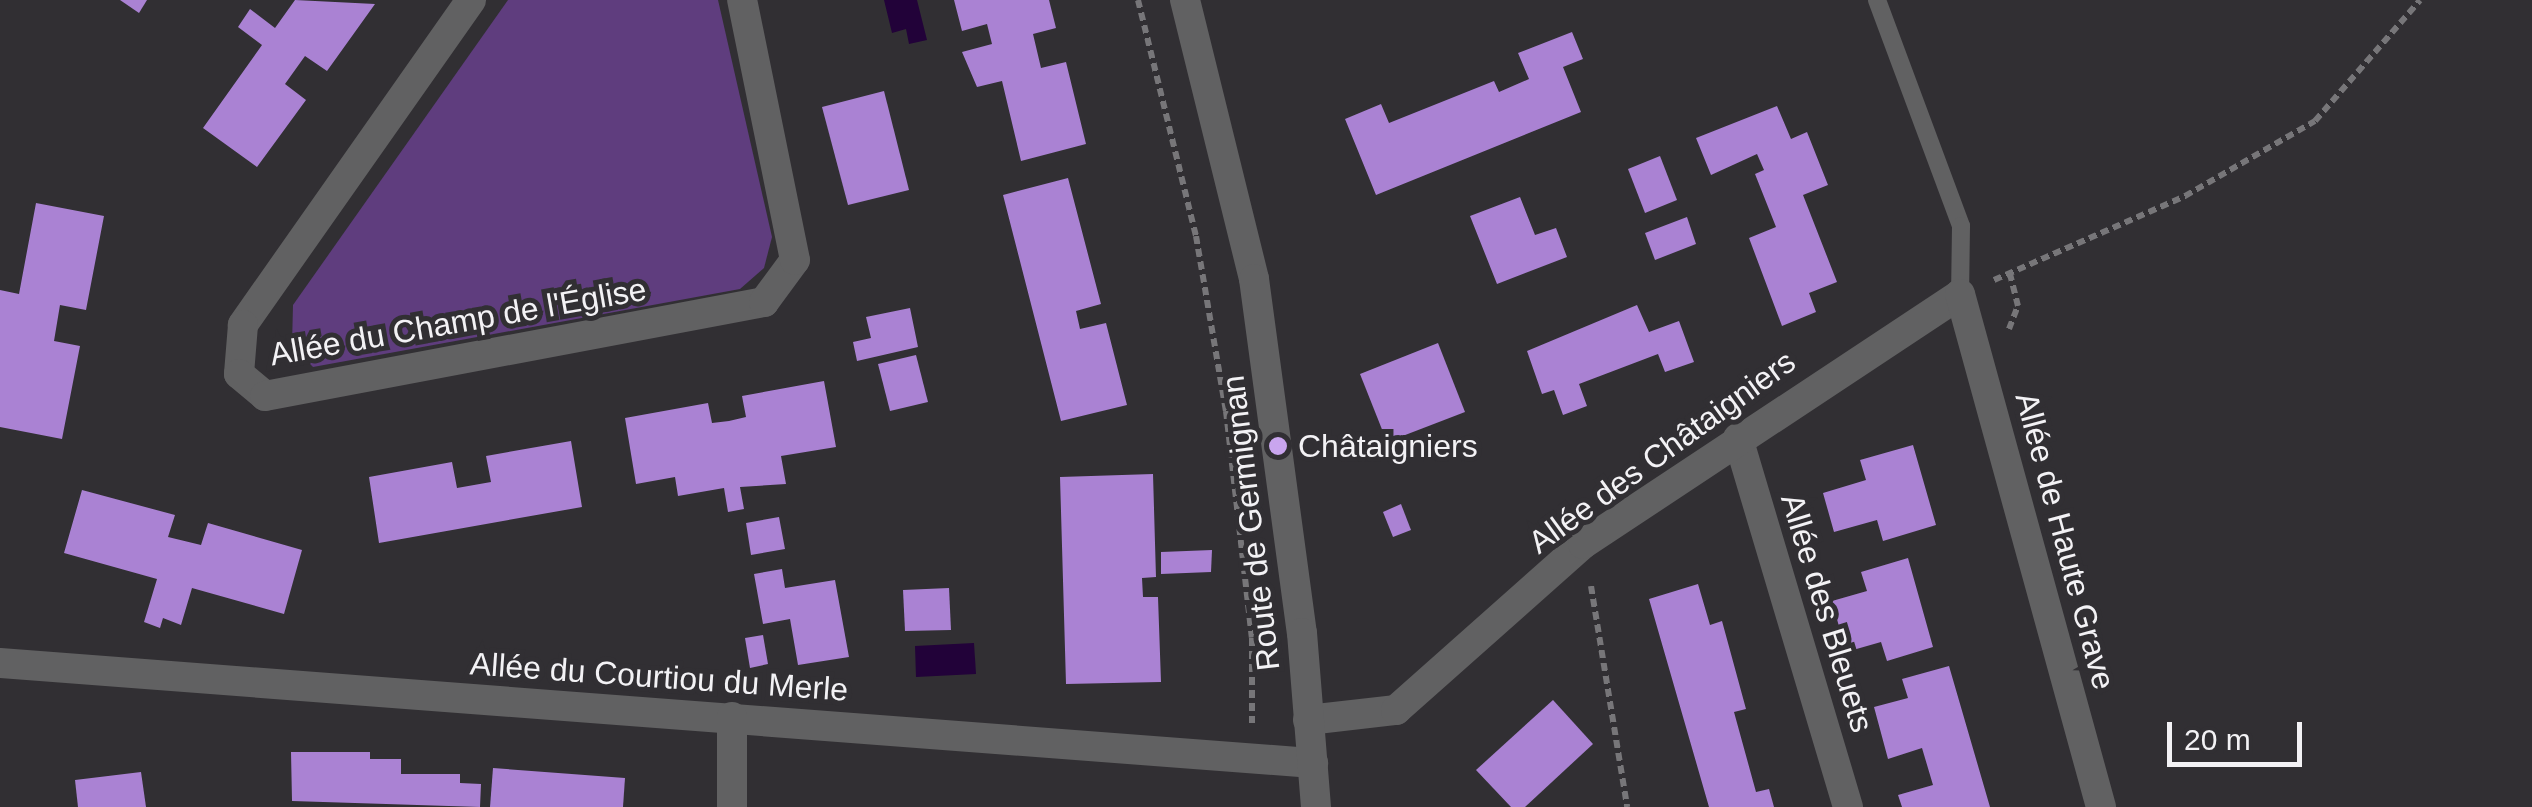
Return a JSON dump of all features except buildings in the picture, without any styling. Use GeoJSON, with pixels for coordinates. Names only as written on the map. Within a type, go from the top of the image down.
{"type":"FeatureCollection","features":[{"type":"Feature","properties":{"kind":"street","name":"Allée du Champ de l'Église"},"geometry":{"type":"LineString","coordinates":[[472,0],[243,325],[240,374],[265,396],[764,302],[795,260],[742,0]]}},
{"type":"Feature","properties":{"kind":"street","name":"Route de Germignan"},"geometry":{"type":"LineString","coordinates":[[1185,0],[1254,279],[1316,807]]}},
{"type":"Feature","properties":{"kind":"street","name":"Allée des Châtaigniers"},"geometry":{"type":"LineString","coordinates":[[1308,720],[1396,710],[1584,544],[1738,438],[1960,294]]}},
{"type":"Feature","properties":{"kind":"street","name":"Allée de Haute Grave"},"geometry":{"type":"LineString","coordinates":[[1960,294],[2102,807]]}},
{"type":"Feature","properties":{"kind":"street","name":"Allée des Bleuets"},"geometry":{"type":"LineString","coordinates":[[1738,438],[1848,807]]}},
{"type":"Feature","properties":{"kind":"street","name":"Allée du Courtiou du Merle"},"geometry":{"type":"LineString","coordinates":[[0,663],[1313,763]]}},
{"type":"Feature","properties":{"kind":"street"},"geometry":{"type":"LineString","coordinates":[[732,717],[732,807]]}},
{"type":"Feature","properties":{"kind":"lane"},"geometry":{"type":"LineString","coordinates":[[1877,0],[1961,226],[1960,294]]}},
{"type":"Feature","properties":{"kind":"path"},"geometry":{"type":"LineString","coordinates":[[1138,0],[1196,236],[1226,411],[1252,638],[1255,758]]}},
{"type":"Feature","properties":{"kind":"path"},"geometry":{"type":"LineString","coordinates":[[1960,294],[2185,196],[2315,121],[2420,0]]}},
{"type":"Feature","properties":{"kind":"path"},"geometry":{"type":"LineString","coordinates":[[1584,544],[1628,807]]}},
{"type":"Feature","properties":{"kind":"shaded area"},"geometry":{"type":"Polygon","coordinates":[[[508,0],[718,0],[772,237],[764,268],[740,289],[313,367],[292,345],[293,305],[508,0]]]}},
{"type":"Feature","properties":{"kind":"shaded area"},"geometry":{"type":"Polygon","coordinates":[[[884,0],[917,0],[927,40],[909,44],[906,29],[892,33],[884,0]]]}},
{"type":"Feature","properties":{"kind":"shaded area"},"geometry":{"type":"Polygon","coordinates":[[[974,643],[976,674],[916,677],[915,646],[974,643]]]}},
{"type":"Feature","properties":{"kind":"place","name":"Châtaigniers"},"geometry":{"type":"Point","coordinates":[1278,446]}}]}
